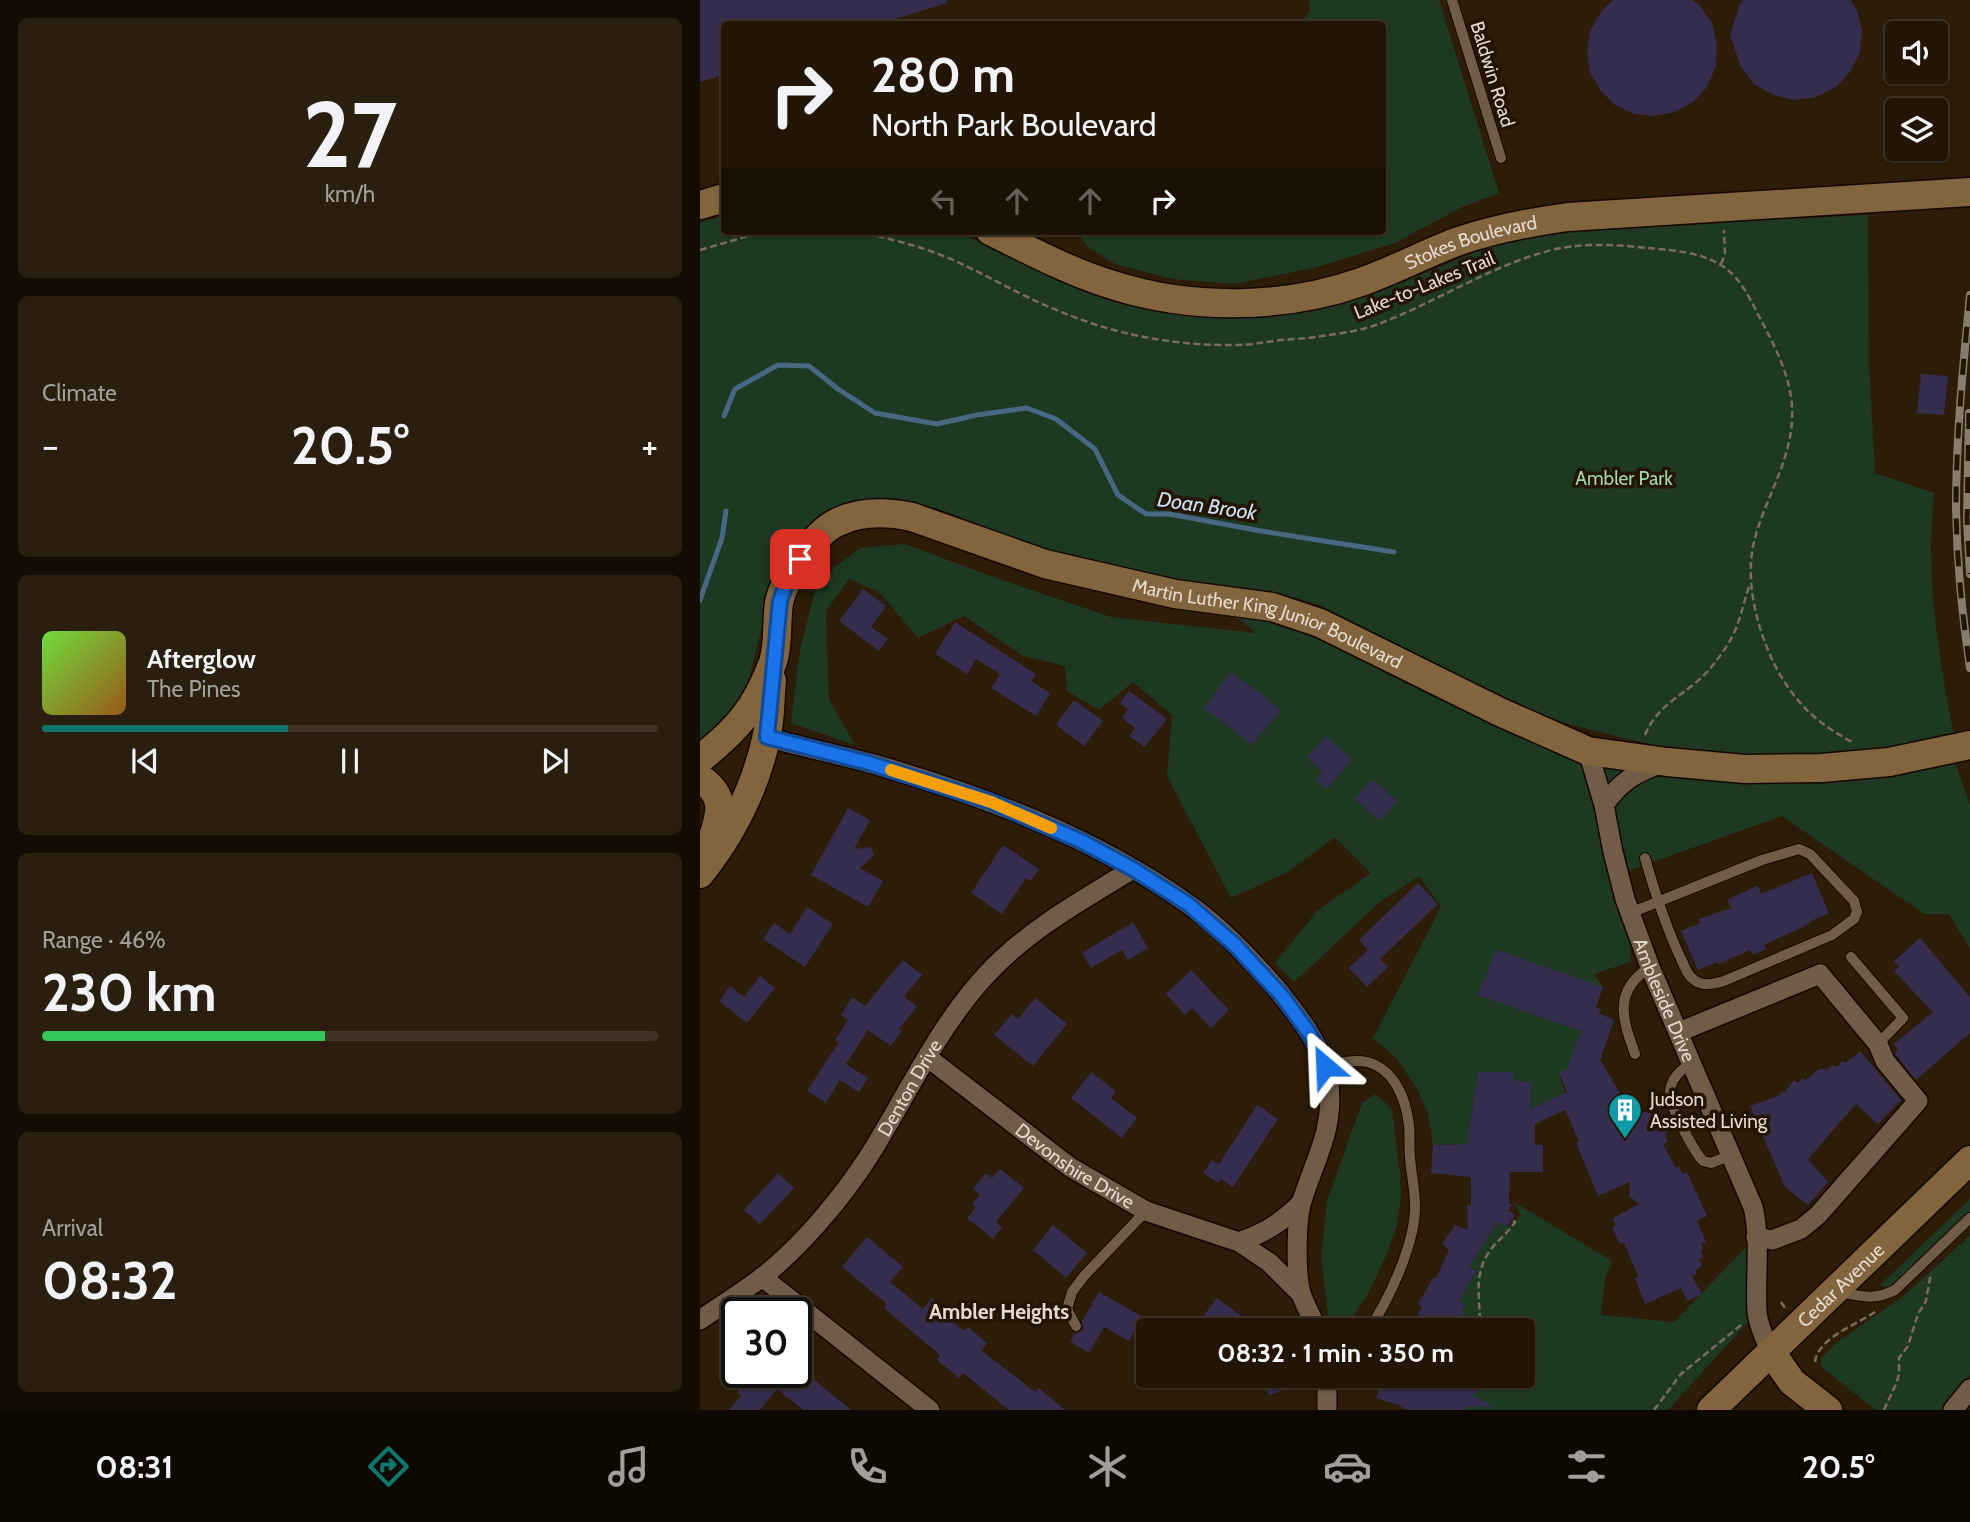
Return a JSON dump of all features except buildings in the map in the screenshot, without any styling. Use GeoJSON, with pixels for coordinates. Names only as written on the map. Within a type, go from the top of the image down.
{"type":"FeatureCollection","features":[{"type":"Feature","properties":{"kind":"main road","name":"Stokes Boulevard"},"geometry":{"type":"LineString","coordinates":[[998,235],[1069,269],[1115,286],[1167,298],[1220,303],[1277,300],[1333,291],[1489,231],[1568,217],[1966,192]]}},
{"type":"Feature","properties":{"kind":"main road"},"geometry":{"type":"LineString","coordinates":[[700,205],[721,199]]}},
{"type":"Feature","properties":{"kind":"main road","name":"Martin Luther King Junior Boulevard"},"geometry":{"type":"LineString","coordinates":[[700,759],[728,737],[755,704],[774,659],[780,601],[788,579],[800,559],[836,522],[879,513],[912,517],[1045,564],[1175,594],[1272,607],[1320,623],[1500,712],[1588,751],[1745,769],[1822,768],[1889,762],[1970,745]]}},
{"type":"Feature","properties":{"kind":"main road"},"geometry":{"type":"LineString","coordinates":[[700,872],[730,832],[752,786],[767,737],[774,659]]}},
{"type":"Feature","properties":{"kind":"main road"},"geometry":{"type":"LineString","coordinates":[[700,778],[712,787],[718,796],[720,816],[700,872]]}},
{"type":"Feature","properties":{"kind":"main road","name":"Cedar Avenue"},"geometry":{"type":"LineString","coordinates":[[1711,1410],[1970,1160]]}},
{"type":"Feature","properties":{"kind":"main road"},"geometry":{"type":"LineString","coordinates":[[1771,1352],[1792,1381],[1828,1410]]}},
{"type":"Feature","properties":{"kind":"street"},"geometry":{"type":"LineString","coordinates":[[767,737],[869,763],[991,802],[1081,841],[1133,869],[1188,904],[1235,945],[1283,997],[1309,1033],[1321,1055],[1329,1082],[1331,1112],[1324,1142],[1301,1203],[1298,1255],[1301,1294],[1312,1318]]}},
{"type":"Feature","properties":{"kind":"street","name":"Ambleside Drive"},"geometry":{"type":"LineString","coordinates":[[1588,751],[1604,804],[1613,852],[1630,914],[1650,967],[1754,1207],[1757,1222],[1757,1312],[1771,1352]]}},
{"type":"Feature","properties":{"kind":"street"},"geometry":{"type":"LineString","coordinates":[[1604,804],[1628,779],[1640,771],[1667,762]]}},
{"type":"Feature","properties":{"kind":"street","name":"Denton Drive"},"geometry":{"type":"LineString","coordinates":[[700,1320],[762,1277],[816,1226],[869,1156],[963,1002],[997,965],[1056,916],[1133,869]]}},
{"type":"Feature","properties":{"kind":"street"},"geometry":{"type":"LineString","coordinates":[[1679,1031],[1820,974],[1878,1044],[1885,1060],[1917,1101],[1818,1215],[1801,1229],[1772,1240],[1756,1237]]}},
{"type":"Feature","properties":{"kind":"street","name":"Devonshire Drive"},"geometry":{"type":"LineString","coordinates":[[927,1057],[1070,1167],[1146,1211],[1239,1242],[1270,1263],[1301,1294]]}},
{"type":"Feature","properties":{"kind":"street"},"geometry":{"type":"LineString","coordinates":[[1239,1242],[1262,1234],[1283,1221],[1301,1203]]}},
{"type":"Feature","properties":{"kind":"street"},"geometry":{"type":"LineString","coordinates":[[762,1277],[930,1410]]}},
{"type":"Feature","properties":{"kind":"street"},"geometry":{"type":"LineString","coordinates":[[1326,1388],[1327,1410]]}},
{"type":"Feature","properties":{"kind":"street"},"geometry":{"type":"LineString","coordinates":[[1953,1410],[1970,1389]]}},
{"type":"Feature","properties":{"kind":"lane","name":"Baldwin Road"},"geometry":{"type":"LineString","coordinates":[[1452,0],[1501,158]]}},
{"type":"Feature","properties":{"kind":"lane"},"geometry":{"type":"LineString","coordinates":[[1630,914],[1658,903],[1762,860],[1799,849],[1811,854],[1854,901],[1857,912],[1854,919],[1832,935],[1712,984],[1700,984],[1689,976],[1671,940],[1658,903],[1645,858]]}},
{"type":"Feature","properties":{"kind":"lane"},"geometry":{"type":"LineString","coordinates":[[1851,957],[1903,1018],[1878,1044]]}},
{"type":"Feature","properties":{"kind":"lane"},"geometry":{"type":"LineString","coordinates":[[1635,1054],[1625,1022],[1625,997],[1630,984],[1650,967]]}},
{"type":"Feature","properties":{"kind":"lane"},"geometry":{"type":"LineString","coordinates":[[1325,1066],[1343,1062],[1366,1062],[1385,1072],[1400,1090],[1409,1125],[1413,1224],[1393,1285],[1376,1318]]}},
{"type":"Feature","properties":{"kind":"lane"},"geometry":{"type":"LineString","coordinates":[[1693,1064],[1683,1068],[1673,1083],[1670,1091],[1672,1104],[1693,1148],[1703,1161],[1711,1163],[1731,1155]]}},
{"type":"Feature","properties":{"kind":"lane"},"geometry":{"type":"LineString","coordinates":[[1076,1326],[1067,1308],[1072,1292],[1146,1211]]}},
{"type":"Feature","properties":{"kind":"lane"},"geometry":{"type":"LineString","coordinates":[[1834,1292],[1880,1297],[1895,1290],[1970,1218]]}},
{"type":"Feature","properties":{"kind":"path"},"geometry":{"type":"LineString","coordinates":[[1722,206],[1725,254],[1721,264],[1742,285],[1768,333],[1791,396],[1789,441],[1760,520],[1750,561],[1750,584],[1758,619],[1782,679],[1798,701],[1820,722],[1860,746]]}},
{"type":"Feature","properties":{"kind":"path"},"geometry":{"type":"LineString","coordinates":[[700,250],[757,235]]}},
{"type":"Feature","properties":{"kind":"path","name":"Lake-to-Lakes Trail"},"geometry":{"type":"LineString","coordinates":[[874,235],[908,243],[943,256],[1058,311],[1094,324],[1158,340],[1214,345],[1314,338],[1371,326],[1521,260],[1561,248],[1623,245],[1656,248],[1701,256],[1721,264]]}},
{"type":"Feature","properties":{"kind":"path"},"geometry":{"type":"LineString","coordinates":[[1642,742],[1655,715],[1693,685],[1718,659],[1737,626],[1750,584]]}},
{"type":"Feature","properties":{"kind":"path"},"geometry":{"type":"LineString","coordinates":[[1480,1318],[1478,1286],[1485,1260],[1497,1241],[1512,1227],[1515,1222],[1512,1220]]}},
{"type":"Feature","properties":{"kind":"path"},"geometry":{"type":"LineString","coordinates":[[1884,1410],[1899,1374],[1899,1358],[1908,1346],[1918,1314],[1926,1301],[1931,1273]]}},
{"type":"Feature","properties":{"kind":"path"},"geometry":{"type":"LineString","coordinates":[[1654,1410],[1681,1374],[1738,1327]]}},
{"type":"Feature","properties":{"kind":"green space"},"geometry":{"type":"Polygon","coordinates":[[[1309,0],[1439,0],[1499,193],[1460,208],[1395,243],[1314,268],[1233,284],[1172,279],[1115,264],[1088,247],[1078,235],[1386,235],[1386,21],[1302,21],[1310,12],[1309,0]]]}},
{"type":"Feature","properties":{"kind":"green space","name":"Ambler Park"},"geometry":{"type":"Polygon","coordinates":[[[1868,215],[1869,364],[1875,473],[1934,493],[1931,547],[1933,595],[1941,666],[1954,736],[1902,749],[1746,757],[1668,749],[1568,724],[1506,702],[1320,605],[1277,593],[1148,576],[1030,546],[948,512],[887,497],[852,502],[829,513],[807,531],[787,554],[762,626],[746,691],[720,727],[700,743],[700,223],[721,216],[721,235],[963,235],[1077,289],[1110,301],[1165,313],[1224,319],[1271,316],[1333,306],[1384,290],[1483,249],[1553,232],[1868,215]]]}},
{"type":"Feature","properties":{"kind":"green space"},"geometry":{"type":"Polygon","coordinates":[[[905,544],[1111,617],[1256,633],[1214,599],[1272,607],[1500,712],[1667,762],[1951,750],[1970,805],[1970,948],[1949,914],[1924,914],[1782,816],[1619,874],[1644,950],[1631,946],[1630,962],[1594,974],[1603,987],[1479,995],[1581,1031],[1571,1068],[1559,1075],[1565,1093],[1530,1109],[1530,1082],[1513,1080],[1513,1072],[1478,1072],[1469,1131],[1478,1143],[1433,1145],[1428,1113],[1416,1087],[1397,1059],[1373,1038],[1441,907],[1419,876],[1380,902],[1294,982],[1275,963],[1317,911],[1371,873],[1335,837],[1288,872],[1231,898],[1167,776],[1172,715],[1133,682],[1099,710],[1067,691],[1065,666],[1023,656],[964,616],[918,638],[879,592],[849,579],[826,611],[827,650],[829,699],[855,745],[791,723],[800,650],[816,586],[860,548],[905,544]]]}},
{"type":"Feature","properties":{"kind":"green space"},"geometry":{"type":"Polygon","coordinates":[[[1376,1094],[1392,1109],[1401,1200],[1396,1229],[1367,1296],[1352,1318],[1330,1318],[1321,1258],[1327,1201],[1362,1103],[1376,1094]]]}},
{"type":"Feature","properties":{"kind":"green space"},"geometry":{"type":"Polygon","coordinates":[[[1970,1199],[1970,1214],[1899,1282],[1889,1289],[1880,1285],[1970,1199]]]}},
{"type":"Feature","properties":{"kind":"green space"},"geometry":{"type":"Polygon","coordinates":[[[1514,1202],[1612,1261],[1605,1280],[1601,1315],[1674,1322],[1756,1237],[1757,1312],[1668,1410],[1466,1410],[1468,1407],[1478,1407],[1480,1399],[1474,1396],[1476,1388],[1535,1388],[1535,1318],[1462,1318],[1464,1305],[1460,1300],[1475,1271],[1469,1268],[1497,1222],[1508,1227],[1521,1215],[1514,1202]]]}},
{"type":"Feature","properties":{"kind":"green space"},"geometry":{"type":"Polygon","coordinates":[[[1970,1236],[1970,1375],[1943,1410],[1876,1410],[1825,1370],[1821,1365],[1821,1358],[1836,1343],[1902,1297],[1970,1236]]]}},
{"type":"Feature","properties":{"kind":"waterway","name":"Doan Brook"},"geometry":{"type":"LineString","coordinates":[[724,416],[735,389],[778,365],[809,366],[875,413],[937,424],[1027,408],[1056,419],[1095,449],[1118,495],[1146,514],[1169,514],[1394,552]]}},
{"type":"Feature","properties":{"kind":"waterway"},"geometry":{"type":"LineString","coordinates":[[700,600],[722,538],[726,511]]}},
{"type":"Feature","properties":{"kind":"railway"},"geometry":{"type":"LineString","coordinates":[[1970,295],[1956,481],[1957,548],[1970,668]]}},
{"type":"Feature","properties":{"kind":"railway"},"geometry":{"type":"LineString","coordinates":[[1969,413],[1967,520],[1970,574]]}},
{"type":"Feature","properties":{"kind":"slow traffic"},"geometry":{"type":"LineString","coordinates":[[891,770],[991,802],[1051,828]]}},
{"type":"Feature","properties":{"kind":"place","name":"Judson Assisted Living"},"geometry":{"type":"Point","coordinates":[1625,1140]}},
{"type":"Feature","properties":{"kind":"district","name":"Ambler Heights"},"geometry":{"type":"Point","coordinates":[999,1312]}},
{"type":"Feature","properties":{"kind":"route"},"geometry":{"type":"LineString","coordinates":[[800,559],[788,579],[780,601],[767,737],[869,763],[991,802],[1081,841],[1133,869],[1188,904],[1264,974],[1309,1033],[1325,1066]]}}]}
